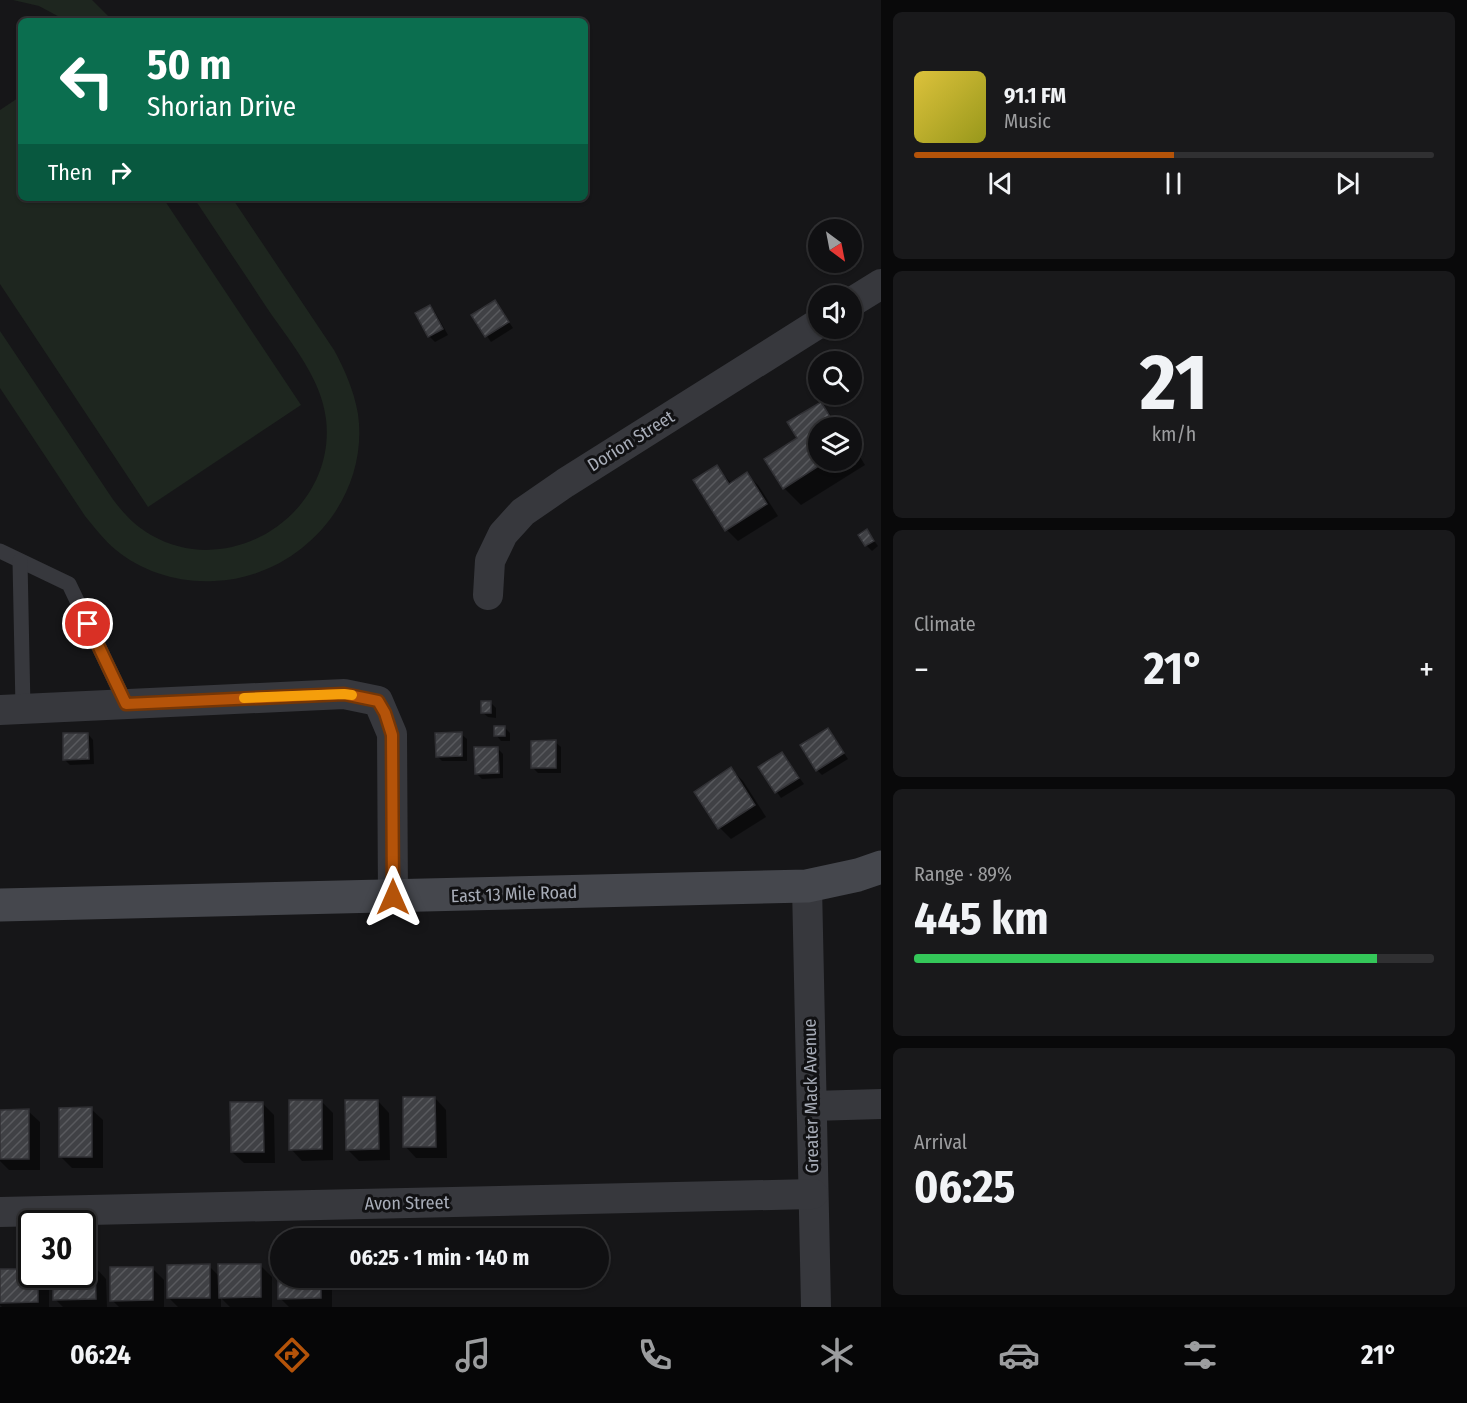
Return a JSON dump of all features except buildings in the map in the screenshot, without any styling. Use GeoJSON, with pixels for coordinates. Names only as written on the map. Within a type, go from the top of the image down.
{"type":"FeatureCollection","features":[{"type":"Feature","properties":{"kind":"main road","name":"East 13 Mile Road"},"geometry":{"type":"LineString","coordinates":[[0,905],[807,886],[858,875],[880,867]]}},
{"type":"Feature","properties":{"kind":"street"},"geometry":{"type":"LineString","coordinates":[[862,296],[880,284]]}},
{"type":"Feature","properties":{"kind":"street","name":"Dorion Street"},"geometry":{"type":"LineString","coordinates":[[488,595],[490,561],[502,534],[523,512],[808,329]]}},
{"type":"Feature","properties":{"kind":"street"},"geometry":{"type":"LineString","coordinates":[[12,709],[344,694],[378,701],[385,713],[392,735],[393,897]]}},
{"type":"Feature","properties":{"kind":"street","name":"Greater Mack Avenue"},"geometry":{"type":"LineString","coordinates":[[807,886],[816,1307]]}},
{"type":"Feature","properties":{"kind":"street"},"geometry":{"type":"LineString","coordinates":[[812,1106],[880,1104]]}},
{"type":"Feature","properties":{"kind":"street","name":"Avon Street"},"geometry":{"type":"LineString","coordinates":[[0,1212],[813,1194]]}},
{"type":"Feature","properties":{"kind":"lane"},"geometry":{"type":"LineString","coordinates":[[0,551],[69,584],[126,704]]}},
{"type":"Feature","properties":{"kind":"lane"},"geometry":{"type":"LineString","coordinates":[[12,709],[20,561]]}},
{"type":"Feature","properties":{"kind":"shaded area"},"geometry":{"type":"Polygon","coordinates":[[[13,0],[92,0],[110,18],[61,18],[39,6],[13,0]]]}},
{"type":"Feature","properties":{"kind":"shaded area"},"geometry":{"type":"Polygon","coordinates":[[[18,98],[18,201],[165,201],[301,405],[148,507],[0,284],[0,110],[18,98]]]}},
{"type":"Feature","properties":{"kind":"shaded area"},"geometry":{"type":"Polygon","coordinates":[[[196,201],[234,201],[334,350],[349,381],[358,414],[359,446],[353,476],[340,504],[322,529],[300,550],[274,566],[245,576],[214,581],[175,578],[150,570],[127,558],[112,546],[85,516],[0,388],[0,331],[120,509],[151,535],[183,547],[214,550],[245,543],[273,529],[297,509],[315,483],[325,452],[326,419],[318,389],[303,360],[196,201]]]}},
{"type":"Feature","properties":{"kind":"slow traffic"},"geometry":{"type":"LineString","coordinates":[[244,698],[352,695]]}},
{"type":"Feature","properties":{"kind":"route"},"geometry":{"type":"LineString","coordinates":[[88,624],[126,704],[344,694],[378,701],[385,713],[392,735],[393,897]]}}]}
